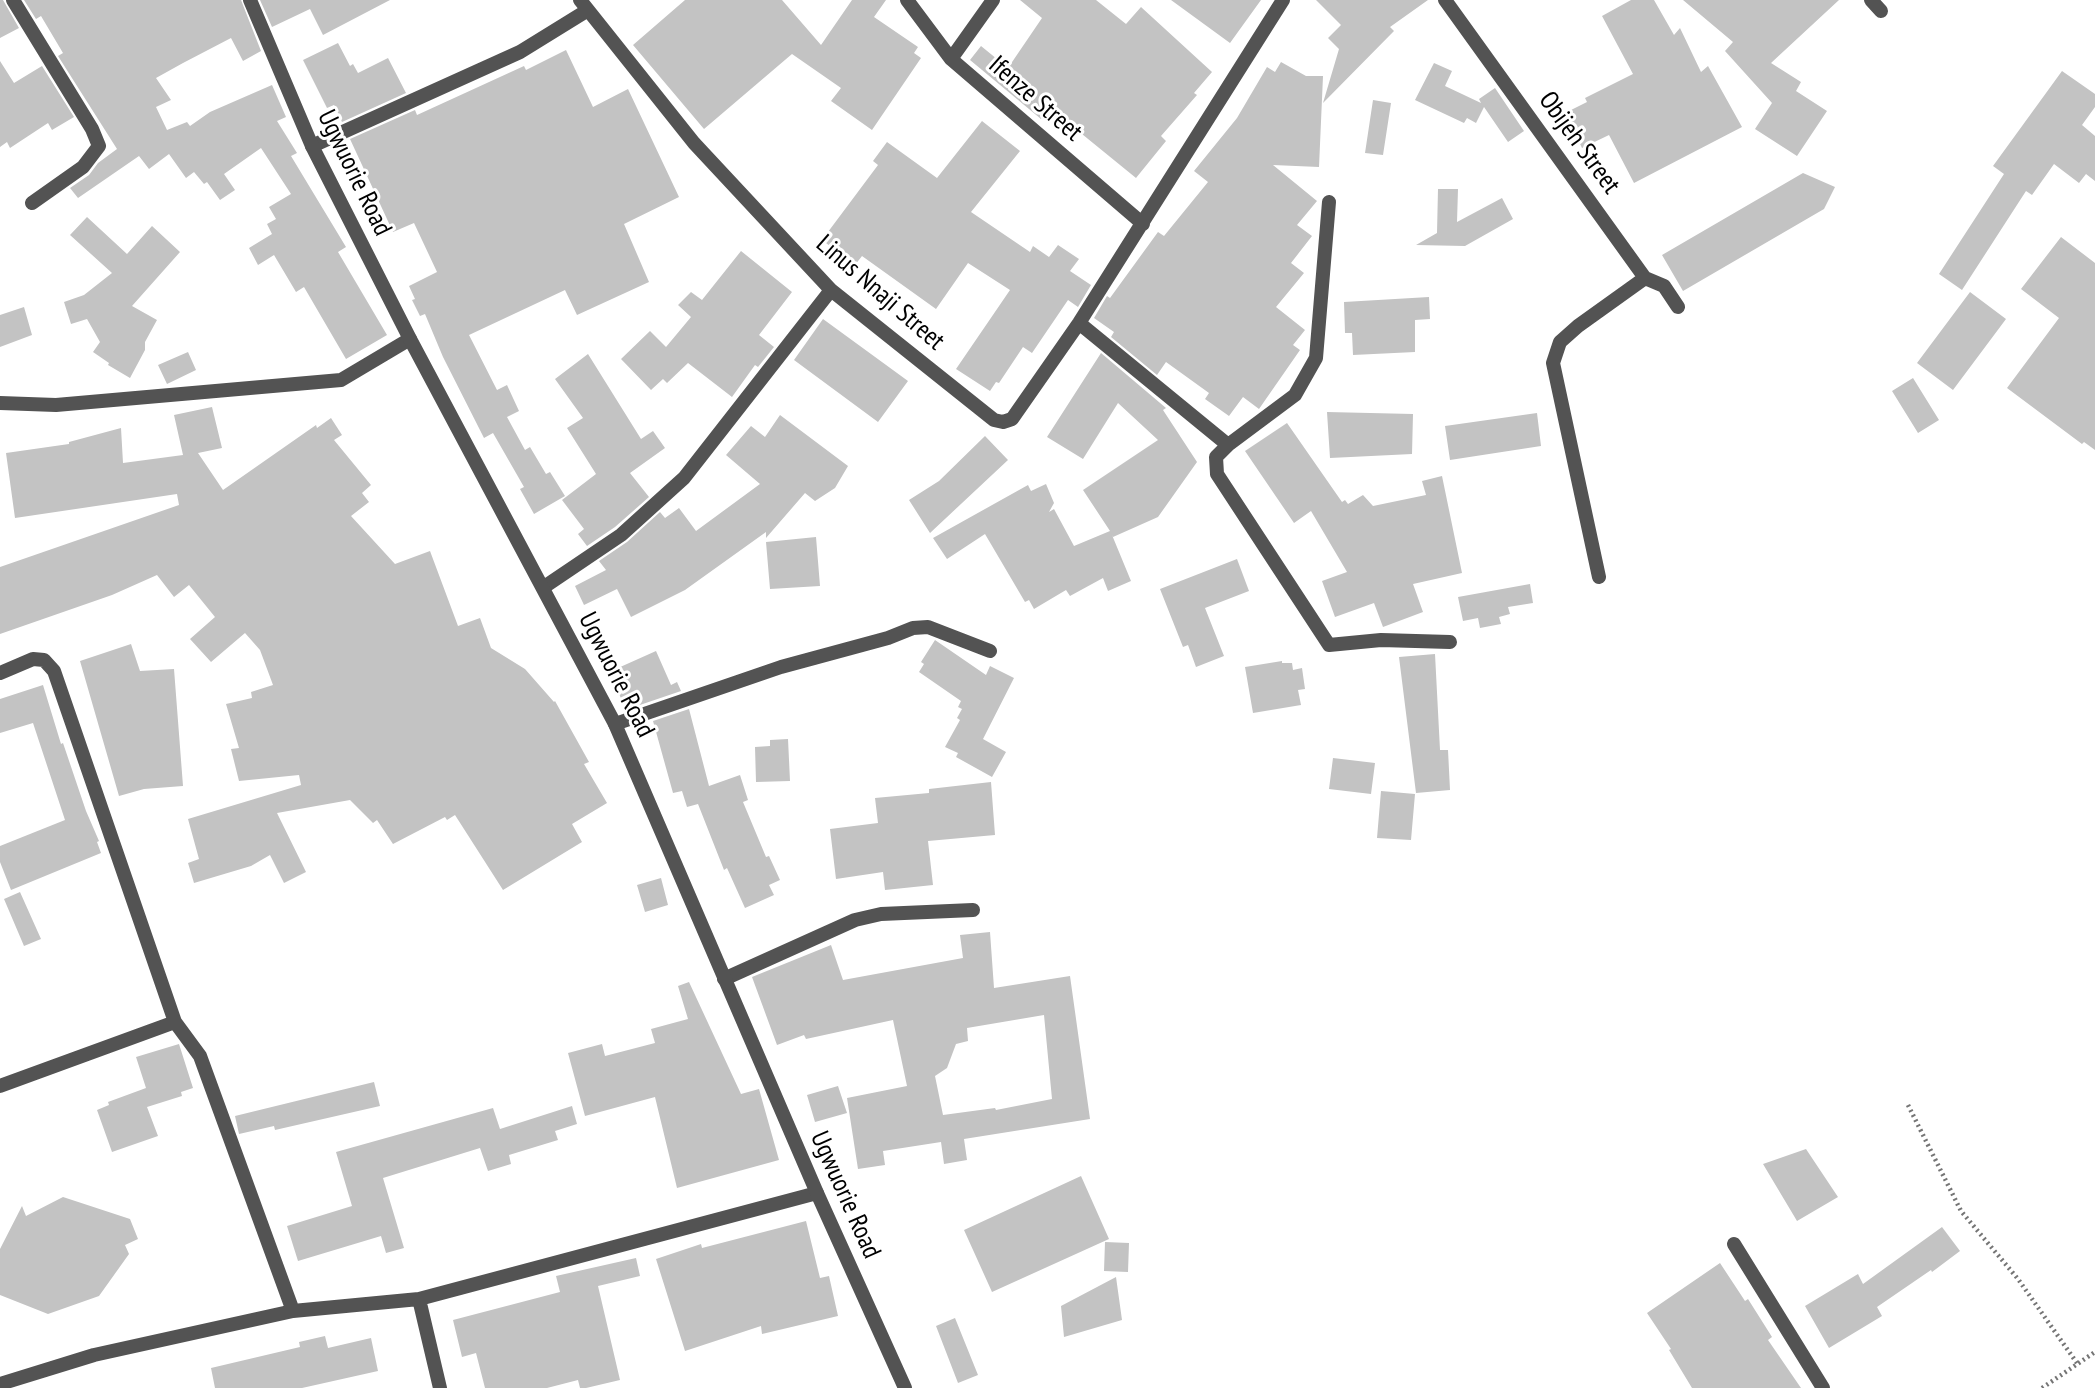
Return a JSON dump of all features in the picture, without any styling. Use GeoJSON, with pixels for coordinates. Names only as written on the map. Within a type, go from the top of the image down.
{"type":"FeatureCollection","features":[{"type":"Feature","properties":{"kind":"street"},"geometry":{"type":"LineString","coordinates":[[13,0],[92,129],[99,146],[83,167],[32,203]]}},
{"type":"Feature","properties":{"kind":"street","name":"Ugwuorie Road"},"geometry":{"type":"LineString","coordinates":[[250,0],[312,146],[410,339],[615,724],[817,1193],[905,1388]]}},
{"type":"Feature","properties":{"kind":"street","name":"Ifenze Street"},"geometry":{"type":"LineString","coordinates":[[907,0],[951,59],[1143,224]]}},
{"type":"Feature","properties":{"kind":"street"},"geometry":{"type":"LineString","coordinates":[[951,59],[993,0]]}},
{"type":"Feature","properties":{"kind":"street"},"geometry":{"type":"LineString","coordinates":[[1143,224],[1283,0]]}},
{"type":"Feature","properties":{"kind":"street","name":"Obijeh Street"},"geometry":{"type":"LineString","coordinates":[[1445,0],[1645,278],[1664,286],[1678,307]]}},
{"type":"Feature","properties":{"kind":"street"},"geometry":{"type":"LineString","coordinates":[[312,146],[520,52],[584,5]]}},
{"type":"Feature","properties":{"kind":"street","name":"Linus Nnaji Street"},"geometry":{"type":"LineString","coordinates":[[584,5],[694,143],[831,290],[994,420],[1003,422],[1012,419],[1143,224]]}},
{"type":"Feature","properties":{"kind":"street"},"geometry":{"type":"LineString","coordinates":[[1329,202],[1316,358],[1295,395],[1216,457],[1217,474],[1329,645],[1381,640],[1450,642]]}},
{"type":"Feature","properties":{"kind":"street"},"geometry":{"type":"LineString","coordinates":[[1599,577],[1553,363],[1560,342],[1645,278]]}},
{"type":"Feature","properties":{"kind":"street"},"geometry":{"type":"LineString","coordinates":[[544,587],[621,535],[684,478],[831,290]]}},
{"type":"Feature","properties":{"kind":"street"},"geometry":{"type":"LineString","coordinates":[[1079,323],[1228,445]]}},
{"type":"Feature","properties":{"kind":"street"},"geometry":{"type":"LineString","coordinates":[[0,403],[56,405],[341,380],[410,339]]}},
{"type":"Feature","properties":{"kind":"street"},"geometry":{"type":"LineString","coordinates":[[615,724],[781,667],[888,638],[913,628],[929,627],[990,652]]}},
{"type":"Feature","properties":{"kind":"street"},"geometry":{"type":"LineString","coordinates":[[0,673],[33,659],[44,660],[54,671],[175,1022],[200,1056],[293,1311]]}},
{"type":"Feature","properties":{"kind":"street"},"geometry":{"type":"LineString","coordinates":[[724,979],[855,920],[881,914],[973,910]]}},
{"type":"Feature","properties":{"kind":"street"},"geometry":{"type":"LineString","coordinates":[[0,1086],[175,1022]]}},
{"type":"Feature","properties":{"kind":"street"},"geometry":{"type":"LineString","coordinates":[[0,1384],[94,1355],[293,1311],[419,1299],[817,1193]]}},
{"type":"Feature","properties":{"kind":"street"},"geometry":{"type":"LineString","coordinates":[[1734,1244],[1823,1388]]}},
{"type":"Feature","properties":{"kind":"street"},"geometry":{"type":"LineString","coordinates":[[419,1299],[440,1388]]}},
{"type":"Feature","properties":{"kind":"path"},"geometry":{"type":"LineString","coordinates":[[1908,1105],[1961,1211],[2018,1279],[2077,1363]]}},
{"type":"Feature","properties":{"kind":"path"},"geometry":{"type":"LineString","coordinates":[[2042,1388],[2095,1352]]}},
{"type":"Feature","properties":{"kind":"building"},"geometry":{"type":"Polygon","coordinates":[[[0,0],[3,0],[19,28],[0,38],[0,0]]]}},
{"type":"Feature","properties":{"kind":"building"},"geometry":{"type":"Polygon","coordinates":[[[24,0],[241,0],[261,51],[243,61],[231,38],[183,63],[156,78],[171,100],[156,107],[167,130],[187,122],[190,126],[210,112],[272,85],[286,117],[277,121],[297,153],[291,156],[346,247],[338,252],[387,335],[346,359],[304,287],[296,292],[274,255],[258,265],[249,248],[272,234],[267,224],[276,219],[269,207],[291,194],[261,148],[224,174],[235,190],[220,200],[207,182],[204,184],[194,172],[186,178],[169,154],[149,169],[139,156],[78,198],[70,188],[89,175],[98,163],[117,149],[58,56],[63,53],[41,16],[36,19],[24,0]]]}},
{"type":"Feature","properties":{"kind":"building"},"geometry":{"type":"Polygon","coordinates":[[[260,0],[390,0],[323,35],[310,9],[272,27],[260,0]]]}},
{"type":"Feature","properties":{"kind":"building"},"geometry":{"type":"Polygon","coordinates":[[[685,0],[782,0],[821,45],[852,0],[886,0],[874,17],[918,47],[914,53],[921,58],[872,130],[831,101],[841,88],[792,54],[704,129],[633,45],[685,0]]]}},
{"type":"Feature","properties":{"kind":"building"},"geometry":{"type":"Polygon","coordinates":[[[1020,0],[1096,0],[1126,24],[1141,7],[1212,72],[1194,93],[1197,95],[1161,136],[1166,141],[1136,178],[1050,108],[1041,119],[970,60],[981,46],[1008,68],[1042,18],[1020,0]]]}},
{"type":"Feature","properties":{"kind":"building"},"geometry":{"type":"Polygon","coordinates":[[[1171,0],[1261,0],[1230,43],[1171,0]]]}},
{"type":"Feature","properties":{"kind":"building"},"geometry":{"type":"Polygon","coordinates":[[[1316,0],[1428,0],[1390,27],[1394,31],[1323,103],[1339,49],[1328,38],[1341,25],[1316,0]]]}},
{"type":"Feature","properties":{"kind":"building"},"geometry":{"type":"Polygon","coordinates":[[[1631,0],[1654,0],[1674,35],[1680,28],[1701,72],[1708,66],[1742,127],[1634,183],[1609,135],[1582,148],[1565,113],[1587,102],[1585,98],[1633,74],[1602,16],[1631,0]]]}},
{"type":"Feature","properties":{"kind":"building"},"geometry":{"type":"Polygon","coordinates":[[[1683,0],[1839,0],[1771,63],[1801,82],[1796,91],[1827,111],[1797,156],[1755,129],[1772,103],[1725,51],[1733,42],[1683,0]]]}},
{"type":"Feature","properties":{"kind":"building"},"geometry":{"type":"Polygon","coordinates":[[[338,43],[350,66],[353,64],[358,73],[388,58],[406,93],[342,122],[334,105],[327,108],[303,60],[338,43]]]}},
{"type":"Feature","properties":{"kind":"building"},"geometry":{"type":"Polygon","coordinates":[[[566,50],[593,107],[628,89],[679,197],[624,224],[649,282],[577,315],[565,290],[469,335],[497,390],[507,385],[519,411],[507,417],[525,450],[530,447],[546,474],[550,472],[565,496],[534,514],[520,489],[524,487],[493,433],[484,438],[443,357],[425,314],[420,316],[412,300],[415,299],[409,286],[437,272],[414,223],[393,232],[350,139],[415,110],[417,115],[524,66],[526,70],[566,50]]]}},
{"type":"Feature","properties":{"kind":"building"},"geometry":{"type":"Polygon","coordinates":[[[0,61],[14,83],[42,66],[74,117],[52,130],[48,123],[10,148],[7,142],[0,147],[0,61]]]}},
{"type":"Feature","properties":{"kind":"building"},"geometry":{"type":"Polygon","coordinates":[[[1281,62],[1306,76],[1323,76],[1319,167],[1273,165],[1317,201],[1297,225],[1312,236],[1291,263],[1304,273],[1276,307],[1305,330],[1293,345],[1300,350],[1259,409],[1243,397],[1229,416],[1205,399],[1209,393],[1166,362],[1157,375],[1111,337],[1114,332],[1094,318],[1107,296],[1110,298],[1158,232],[1164,236],[1208,182],[1194,171],[1237,118],[1267,67],[1275,72],[1281,62]]]}},
{"type":"Feature","properties":{"kind":"building"},"geometry":{"type":"Polygon","coordinates":[[[1434,63],[1452,71],[1445,86],[1481,103],[1479,99],[1495,88],[1524,131],[1508,142],[1484,107],[1476,123],[1467,118],[1464,123],[1415,100],[1434,63]]]}},
{"type":"Feature","properties":{"kind":"building"},"geometry":{"type":"Polygon","coordinates":[[[2062,71],[2095,94],[2095,107],[2082,125],[2095,136],[2095,181],[2086,174],[2079,183],[2054,164],[2032,195],[2026,191],[1962,290],[1939,274],[2004,174],[1993,166],[2062,71]]]}},
{"type":"Feature","properties":{"kind":"building"},"geometry":{"type":"Polygon","coordinates":[[[1373,100],[1391,103],[1383,155],[1365,153],[1373,100]]]}},
{"type":"Feature","properties":{"kind":"building"},"geometry":{"type":"Polygon","coordinates":[[[982,121],[1020,151],[971,212],[1030,252],[1033,246],[1049,257],[1058,245],[1079,259],[1070,271],[1091,285],[1078,307],[1068,300],[1032,353],[1023,347],[999,383],[996,382],[990,391],[956,369],[1010,290],[968,263],[936,309],[862,256],[855,265],[822,240],[878,165],[873,161],[887,142],[937,178],[982,121]]]}},
{"type":"Feature","properties":{"kind":"building"},"geometry":{"type":"Polygon","coordinates":[[[1803,173],[1835,187],[1824,209],[1683,291],[1662,255],[1803,173]]]}},
{"type":"Feature","properties":{"kind":"building"},"geometry":{"type":"Polygon","coordinates":[[[1438,189],[1458,189],[1457,222],[1502,198],[1513,219],[1465,246],[1416,245],[1437,233],[1438,189]]]}},
{"type":"Feature","properties":{"kind":"building"},"geometry":{"type":"Polygon","coordinates":[[[87,217],[127,254],[152,226],[180,252],[132,306],[157,320],[130,378],[93,352],[100,342],[87,319],[71,324],[64,302],[84,295],[112,273],[70,235],[87,217]]]}},
{"type":"Feature","properties":{"kind":"building"},"geometry":{"type":"Polygon","coordinates":[[[2061,237],[2095,263],[2095,450],[2084,442],[2082,444],[2007,388],[2059,318],[2021,289],[2061,237]]]}},
{"type":"Feature","properties":{"kind":"building"},"geometry":{"type":"Polygon","coordinates":[[[741,251],[792,292],[759,335],[774,347],[758,367],[755,365],[732,397],[688,363],[667,383],[663,379],[651,390],[621,359],[650,331],[666,347],[691,317],[678,305],[691,292],[702,300],[741,251]]]}},
{"type":"Feature","properties":{"kind":"building"},"geometry":{"type":"Polygon","coordinates":[[[1970,292],[2006,319],[1953,390],[1917,363],[1970,292]]]}},
{"type":"Feature","properties":{"kind":"building"},"geometry":{"type":"Polygon","coordinates":[[[1429,297],[1430,319],[1415,320],[1415,352],[1353,355],[1352,333],[1345,333],[1344,302],[1429,297]]]}},
{"type":"Feature","properties":{"kind":"building"},"geometry":{"type":"Polygon","coordinates":[[[24,307],[32,335],[0,347],[0,315],[24,307]]]}},
{"type":"Feature","properties":{"kind":"building"},"geometry":{"type":"Polygon","coordinates":[[[823,319],[908,381],[878,422],[794,360],[823,319]]]}},
{"type":"Feature","properties":{"kind":"building"},"geometry":{"type":"Polygon","coordinates":[[[188,352],[196,370],[167,384],[158,365],[188,352]]]}},
{"type":"Feature","properties":{"kind":"building"},"geometry":{"type":"Polygon","coordinates":[[[1101,353],[1166,408],[1163,410],[1197,462],[1158,517],[1113,537],[1112,535],[1131,581],[1108,591],[1103,578],[1070,596],[1066,590],[1034,609],[1029,600],[1025,602],[985,534],[947,559],[933,538],[1028,485],[1031,491],[1046,484],[1054,503],[1049,512],[1054,509],[1074,546],[1110,531],[1083,490],[1158,440],[1118,403],[1083,459],[1047,437],[1101,353]]]}},
{"type":"Feature","properties":{"kind":"building"},"geometry":{"type":"Polygon","coordinates":[[[588,354],[641,439],[653,431],[665,448],[630,473],[649,497],[615,527],[587,546],[578,534],[584,529],[562,500],[596,474],[567,428],[583,418],[555,379],[588,354]]]}},
{"type":"Feature","properties":{"kind":"building"},"geometry":{"type":"Polygon","coordinates":[[[1913,378],[1939,420],[1918,433],[1892,391],[1913,378]]]}},
{"type":"Feature","properties":{"kind":"building"},"geometry":{"type":"Polygon","coordinates":[[[212,407],[222,448],[198,453],[223,490],[316,425],[317,428],[331,418],[342,435],[334,440],[371,485],[362,493],[369,502],[351,516],[395,564],[430,551],[458,626],[480,618],[491,648],[525,669],[555,701],[589,762],[584,764],[607,803],[572,824],[582,842],[503,890],[455,815],[447,820],[445,817],[393,844],[377,820],[373,823],[350,800],[277,813],[306,872],[284,883],[270,855],[251,866],[194,883],[188,863],[199,859],[188,819],[301,785],[299,775],[239,781],[231,749],[239,748],[226,704],[252,698],[251,692],[273,685],[260,650],[245,633],[211,662],[190,639],[215,617],[189,585],[174,597],[157,575],[112,595],[0,634],[0,567],[179,505],[177,494],[15,518],[6,453],[69,444],[121,428],[123,463],[183,455],[174,415],[212,407]]]}},
{"type":"Feature","properties":{"kind":"building"},"geometry":{"type":"Polygon","coordinates":[[[1327,412],[1413,414],[1412,454],[1330,458],[1327,412]]]}},
{"type":"Feature","properties":{"kind":"building"},"geometry":{"type":"Polygon","coordinates":[[[1537,413],[1541,446],[1450,460],[1445,426],[1537,413]]]}},
{"type":"Feature","properties":{"kind":"building"},"geometry":{"type":"Polygon","coordinates":[[[780,415],[848,466],[835,488],[815,501],[805,493],[766,538],[766,532],[685,590],[631,617],[617,589],[584,605],[575,586],[606,570],[599,561],[627,542],[660,512],[665,518],[679,508],[696,531],[760,484],[726,455],[751,426],[765,437],[780,415]]]}},
{"type":"Feature","properties":{"kind":"building"},"geometry":{"type":"Polygon","coordinates":[[[1287,423],[1342,502],[1345,500],[1348,504],[1363,495],[1373,506],[1426,495],[1422,481],[1442,476],[1462,573],[1413,584],[1423,612],[1383,627],[1374,603],[1335,617],[1322,581],[1347,572],[1311,511],[1294,523],[1245,451],[1287,423]]]}},
{"type":"Feature","properties":{"kind":"building"},"geometry":{"type":"Polygon","coordinates":[[[985,436],[1008,460],[930,533],[909,500],[939,481],[985,436]]]}},
{"type":"Feature","properties":{"kind":"building"},"geometry":{"type":"Polygon","coordinates":[[[816,537],[820,586],[770,589],[766,542],[816,537]]]}},
{"type":"Feature","properties":{"kind":"building"},"geometry":{"type":"Polygon","coordinates":[[[1237,559],[1249,591],[1205,608],[1224,656],[1196,667],[1188,645],[1183,647],[1160,589],[1237,559]]]}},
{"type":"Feature","properties":{"kind":"building"},"geometry":{"type":"Polygon","coordinates":[[[1530,584],[1533,603],[1508,607],[1510,614],[1499,617],[1501,624],[1480,628],[1478,618],[1463,621],[1458,597],[1530,584]]]}},
{"type":"Feature","properties":{"kind":"building"},"geometry":{"type":"Polygon","coordinates":[[[935,640],[986,675],[990,666],[1014,678],[983,739],[1006,752],[992,777],[956,757],[958,753],[945,747],[960,720],[957,718],[962,709],[958,707],[961,701],[919,672],[924,664],[921,662],[935,640]]]}},
{"type":"Feature","properties":{"kind":"building"},"geometry":{"type":"Polygon","coordinates":[[[131,644],[140,671],[174,669],[183,786],[144,789],[119,796],[80,661],[131,644]]]}},
{"type":"Feature","properties":{"kind":"building"},"geometry":{"type":"Polygon","coordinates":[[[656,651],[671,685],[677,682],[681,691],[634,707],[631,700],[623,703],[616,687],[625,683],[618,668],[656,651]]]}},
{"type":"Feature","properties":{"kind":"building"},"geometry":{"type":"Polygon","coordinates":[[[1435,654],[1440,750],[1448,750],[1450,790],[1416,793],[1399,657],[1435,654]]]}},
{"type":"Feature","properties":{"kind":"building"},"geometry":{"type":"Polygon","coordinates":[[[1282,661],[1292,663],[1293,670],[1302,668],[1305,689],[1298,690],[1301,705],[1253,713],[1245,667],[1282,661]]]}},
{"type":"Feature","properties":{"kind":"building"},"geometry":{"type":"Polygon","coordinates":[[[43,685],[61,744],[63,743],[99,841],[97,842],[101,853],[11,890],[0,862],[0,846],[65,820],[33,723],[0,733],[0,699],[43,685]]]}},
{"type":"Feature","properties":{"kind":"building"},"geometry":{"type":"Polygon","coordinates":[[[689,709],[709,786],[740,775],[748,800],[743,802],[766,857],[769,856],[780,880],[769,885],[774,895],[745,908],[727,868],[724,870],[698,804],[687,807],[682,791],[673,793],[653,721],[689,709]]]}},
{"type":"Feature","properties":{"kind":"building"},"geometry":{"type":"Polygon","coordinates":[[[788,739],[790,781],[756,782],[755,747],[770,746],[770,740],[788,739]]]}},
{"type":"Feature","properties":{"kind":"building"},"geometry":{"type":"Polygon","coordinates":[[[1333,758],[1375,763],[1371,794],[1329,789],[1333,758]]]}},
{"type":"Feature","properties":{"kind":"building"},"geometry":{"type":"Polygon","coordinates":[[[991,782],[995,835],[928,841],[933,885],[885,890],[883,872],[836,879],[830,829],[878,823],[875,798],[929,793],[929,789],[991,782]]]}},
{"type":"Feature","properties":{"kind":"building"},"geometry":{"type":"Polygon","coordinates":[[[1381,791],[1415,794],[1411,840],[1377,838],[1381,791]]]}},
{"type":"Feature","properties":{"kind":"building"},"geometry":{"type":"Polygon","coordinates":[[[661,878],[668,905],[645,912],[637,885],[661,878]]]}},
{"type":"Feature","properties":{"kind":"building"},"geometry":{"type":"Polygon","coordinates":[[[20,892],[41,939],[24,946],[4,899],[20,892]]]}},
{"type":"Feature","properties":{"kind":"building"},"geometry":{"type":"Polygon","coordinates":[[[990,932],[994,988],[1070,976],[1090,1119],[964,1139],[967,1160],[944,1164],[941,1142],[883,1151],[885,1165],[858,1169],[847,1098],[907,1086],[893,1020],[806,1039],[804,1035],[777,1045],[752,977],[831,945],[843,980],[963,958],[960,935],[990,932]],[[1044,1015],[967,1028],[968,1041],[956,1044],[947,1068],[935,1076],[943,1115],[996,1110],[1052,1099],[1044,1015]]]}},
{"type":"Feature","properties":{"kind":"building"},"geometry":{"type":"Polygon","coordinates":[[[689,982],[741,1094],[759,1089],[779,1160],[677,1188],[655,1097],[585,1116],[568,1053],[602,1044],[605,1056],[655,1043],[651,1029],[688,1019],[678,986],[689,982]]]}},
{"type":"Feature","properties":{"kind":"building"},"geometry":{"type":"Polygon","coordinates":[[[179,1044],[193,1088],[181,1092],[182,1096],[147,1107],[158,1136],[112,1152],[97,1110],[109,1105],[108,1102],[146,1088],[136,1057],[179,1044]]]}},
{"type":"Feature","properties":{"kind":"building"},"geometry":{"type":"Polygon","coordinates":[[[374,1082],[380,1106],[275,1130],[274,1126],[239,1134],[235,1116],[374,1082]]]}},
{"type":"Feature","properties":{"kind":"building"},"geometry":{"type":"Polygon","coordinates":[[[838,1086],[847,1113],[815,1122],[807,1095],[838,1086]]]}},
{"type":"Feature","properties":{"kind":"building"},"geometry":{"type":"Polygon","coordinates":[[[572,1106],[577,1124],[555,1131],[558,1140],[509,1155],[511,1164],[488,1171],[480,1148],[383,1178],[404,1248],[386,1253],[381,1236],[298,1261],[287,1226],[352,1206],[336,1152],[493,1108],[500,1129],[572,1106]]]}},
{"type":"Feature","properties":{"kind":"building"},"geometry":{"type":"Polygon","coordinates":[[[1806,1149],[1838,1197],[1797,1221],[1763,1164],[1806,1149]]]}},
{"type":"Feature","properties":{"kind":"building"},"geometry":{"type":"Polygon","coordinates":[[[1081,1176],[1109,1239],[992,1292],[964,1230],[1081,1176]]]}},
{"type":"Feature","properties":{"kind":"building"},"geometry":{"type":"Polygon","coordinates":[[[63,1197],[130,1219],[138,1239],[125,1245],[129,1254],[99,1296],[48,1314],[0,1295],[0,1249],[22,1206],[26,1216],[63,1197]]]}},
{"type":"Feature","properties":{"kind":"building"},"geometry":{"type":"Polygon","coordinates":[[[806,1221],[820,1278],[829,1276],[838,1316],[762,1334],[761,1326],[685,1351],[656,1259],[701,1244],[702,1248],[806,1221]]]}},
{"type":"Feature","properties":{"kind":"building"},"geometry":{"type":"Polygon","coordinates":[[[1942,1227],[1960,1251],[1877,1307],[1882,1316],[1829,1348],[1805,1306],[1858,1274],[1863,1284],[1942,1227]]]}},
{"type":"Feature","properties":{"kind":"building"},"geometry":{"type":"Polygon","coordinates":[[[1105,1242],[1129,1243],[1128,1272],[1104,1271],[1105,1242]]]}},
{"type":"Feature","properties":{"kind":"building"},"geometry":{"type":"Polygon","coordinates":[[[636,1258],[640,1276],[598,1286],[620,1380],[586,1388],[580,1388],[578,1380],[547,1388],[485,1388],[476,1353],[462,1357],[453,1320],[560,1292],[556,1276],[636,1258]]]}},
{"type":"Feature","properties":{"kind":"building"},"geometry":{"type":"Polygon","coordinates":[[[1720,1263],[1745,1301],[1748,1299],[1772,1337],[1768,1340],[1801,1388],[1692,1388],[1647,1313],[1720,1263]]]}},
{"type":"Feature","properties":{"kind":"building"},"geometry":{"type":"Polygon","coordinates":[[[1116,1277],[1122,1320],[1064,1337],[1061,1306],[1116,1277]]]}},
{"type":"Feature","properties":{"kind":"building"},"geometry":{"type":"Polygon","coordinates":[[[955,1318],[978,1375],[958,1383],[936,1326],[955,1318]]]}},
{"type":"Feature","properties":{"kind":"building"},"geometry":{"type":"Polygon","coordinates":[[[325,1336],[328,1348],[371,1338],[378,1371],[302,1388],[215,1388],[211,1368],[300,1347],[299,1342],[325,1336]]]}}]}
